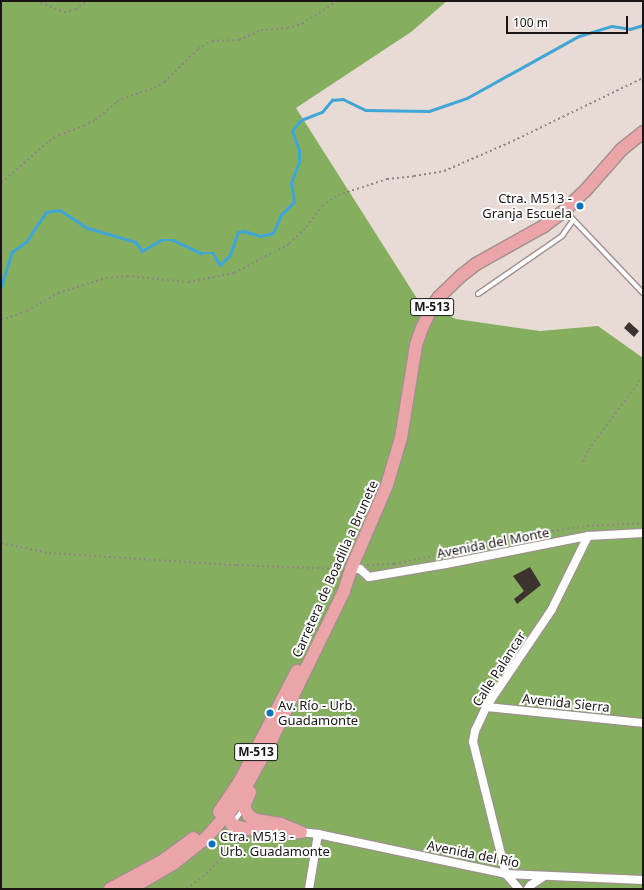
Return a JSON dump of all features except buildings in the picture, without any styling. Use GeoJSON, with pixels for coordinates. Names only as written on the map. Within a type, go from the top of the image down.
{"type":"FeatureCollection","features":[{"type":"Feature","properties":{"kind":"main road","name":"Carretera de Boadilla a Brunete"},"geometry":{"type":"LineString","coordinates":[[130,889],[168,867],[206,838],[239,817],[244,791],[287,710],[356,569],[394,463],[401,438],[416,345],[432,307],[439,297],[462,274],[476,264],[544,226],[565,210],[585,191],[622,150],[643,132]]}},
{"type":"Feature","properties":{"kind":"main road","name":"M-513"},"geometry":{"type":"LineString","coordinates":[[110,889],[162,861],[190,841],[215,818],[240,781],[298,669],[338,587],[356,569]]}},
{"type":"Feature","properties":{"kind":"main road"},"geometry":{"type":"LineString","coordinates":[[239,817],[248,776],[294,685],[298,669]]}},
{"type":"Feature","properties":{"kind":"main road","name":"M-513"},"geometry":{"type":"LineString","coordinates":[[140,889],[182,862],[239,817]]}},
{"type":"Feature","properties":{"kind":"main road"},"geometry":{"type":"LineString","coordinates":[[117,889],[176,855],[200,837],[239,817],[281,824],[301,832]]}},
{"type":"Feature","properties":{"kind":"street","name":"Avenida del Monte"},"geometry":{"type":"LineString","coordinates":[[356,569],[369,577],[588,536],[643,533]]}},
{"type":"Feature","properties":{"kind":"street","name":"Calle Palancar"},"geometry":{"type":"LineString","coordinates":[[519,889],[506,874],[474,755],[473,742],[475,731],[486,707],[520,660],[552,609],[588,536]]}},
{"type":"Feature","properties":{"kind":"street","name":"Avenida Sierra"},"geometry":{"type":"LineString","coordinates":[[486,707],[643,723]]}},
{"type":"Feature","properties":{"kind":"street","name":"Avenida del Río"},"geometry":{"type":"LineString","coordinates":[[301,832],[318,834],[506,874],[543,877],[643,880]]}},
{"type":"Feature","properties":{"kind":"street"},"geometry":{"type":"LineString","coordinates":[[309,889],[318,834]]}},
{"type":"Feature","properties":{"kind":"street"},"geometry":{"type":"LineString","coordinates":[[528,889],[531,884],[543,877]]}},
{"type":"Feature","properties":{"kind":"lane"},"geometry":{"type":"LineString","coordinates":[[565,210],[643,293]]}},
{"type":"Feature","properties":{"kind":"lane"},"geometry":{"type":"LineString","coordinates":[[478,294],[562,236],[573,220]]}},
{"type":"Feature","properties":{"kind":"path"},"geometry":{"type":"LineString","coordinates":[[36,1],[64,12],[75,10],[88,1]]}},
{"type":"Feature","properties":{"kind":"path"},"geometry":{"type":"LineString","coordinates":[[1,183],[49,141],[59,135],[84,126],[95,120],[122,99],[154,88],[164,82],[198,49],[212,41],[239,40],[261,30],[287,28],[302,24],[337,1]]}},
{"type":"Feature","properties":{"kind":"path"},"geometry":{"type":"LineString","coordinates":[[1,320],[26,311],[58,293],[106,278],[127,276],[188,282],[234,273],[289,244],[306,227],[322,206],[338,195],[387,179],[444,171],[513,141],[643,78]]}},
{"type":"Feature","properties":{"kind":"path"},"geometry":{"type":"LineString","coordinates":[[583,462],[588,450],[643,376]]}},
{"type":"Feature","properties":{"kind":"path"},"geometry":{"type":"LineString","coordinates":[[1,543],[49,553],[238,565],[356,569],[369,564],[394,564],[552,531],[587,526],[643,523]]}},
{"type":"Feature","properties":{"kind":"path"},"geometry":{"type":"LineString","coordinates":[[186,889],[206,874],[228,851],[239,817]]}},
{"type":"Feature","properties":{"kind":"green space"},"geometry":{"type":"Polygon","coordinates":[[[1,1],[447,1],[411,32],[296,108],[418,300],[456,319],[540,331],[598,326],[643,358],[643,889],[1,889],[1,1]]]}},
{"type":"Feature","properties":{"kind":"waterway"},"geometry":{"type":"LineString","coordinates":[[1,287],[12,252],[26,242],[46,212],[60,210],[88,228],[136,242],[142,251],[161,240],[173,240],[201,253],[213,253],[220,265],[230,255],[238,232],[244,231],[260,236],[273,233],[281,215],[294,202],[291,183],[299,162],[299,150],[292,131],[301,120],[322,112],[332,100],[343,99],[366,110],[429,111],[467,98],[579,36],[612,26],[630,29],[643,25]]}},
{"type":"Feature","properties":{"kind":"place","name":"Ctra. M513 - Granja Escuela"},"geometry":{"type":"Point","coordinates":[580,206]}},
{"type":"Feature","properties":{"kind":"place","name":"Av. Río - Urb. Guadamonte"},"geometry":{"type":"Point","coordinates":[270,713]}},
{"type":"Feature","properties":{"kind":"place","name":"Ctra. M513 - Urb. Guadamonte"},"geometry":{"type":"Point","coordinates":[212,844]}}]}
